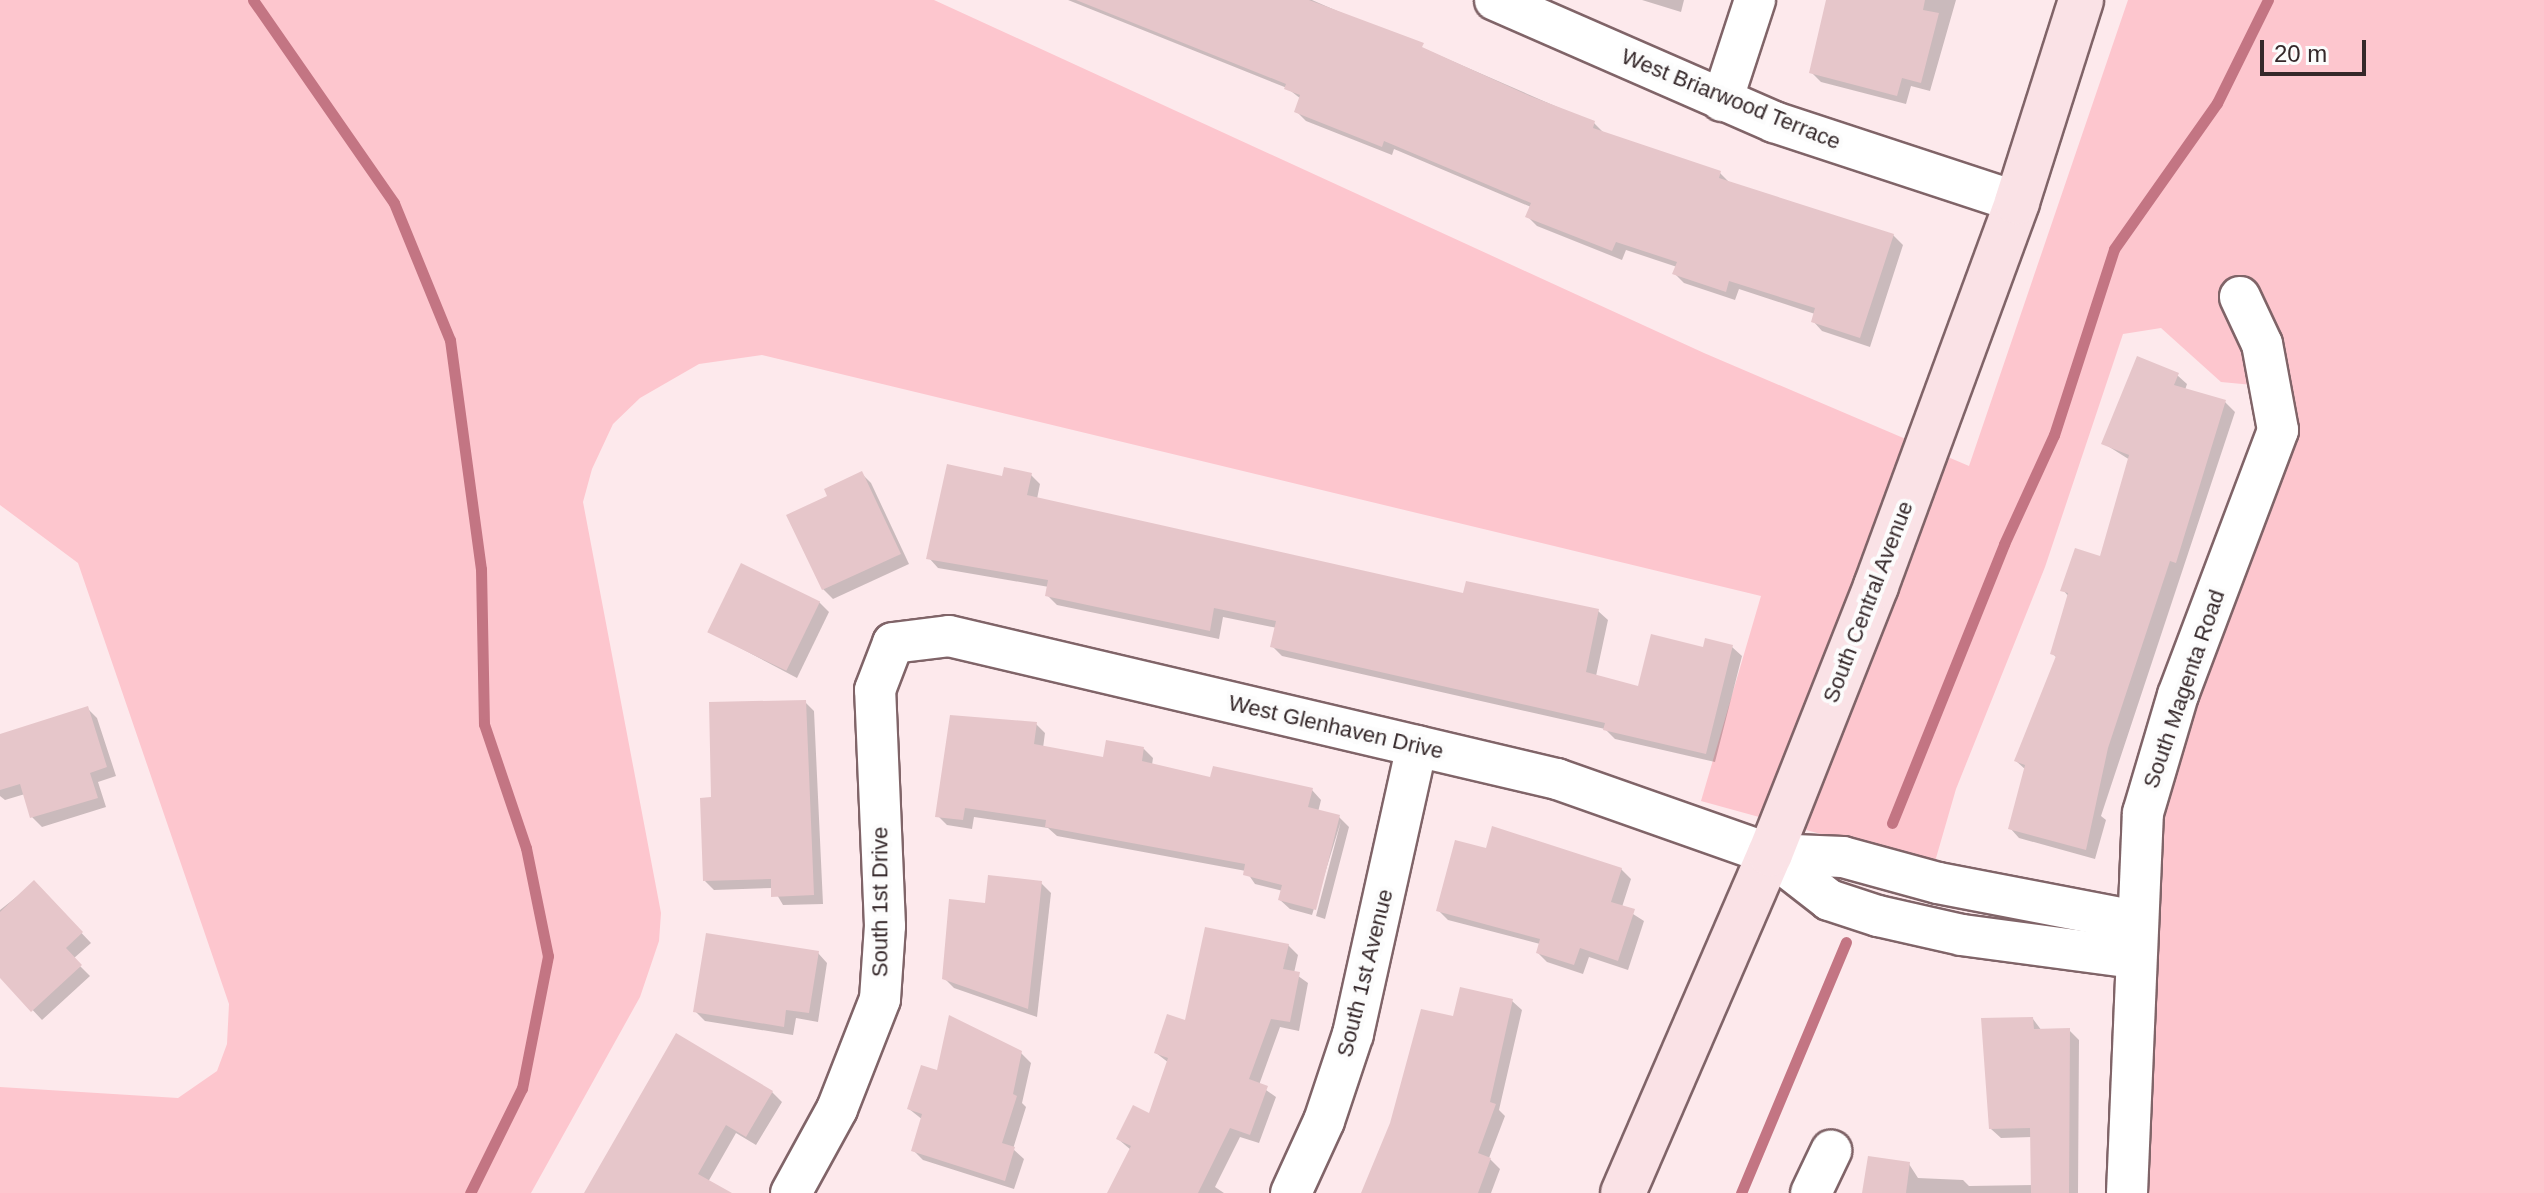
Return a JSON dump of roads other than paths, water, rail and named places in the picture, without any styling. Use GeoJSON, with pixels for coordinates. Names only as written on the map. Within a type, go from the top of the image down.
{"type":"FeatureCollection","features":[{"type":"Feature","properties":{"kind":"street","name":"West Briarwood Terrace"},"geometry":{"type":"LineString","coordinates":[[1495,0],[1722,101],[2017,202]]}},
{"type":"Feature","properties":{"kind":"street"},"geometry":{"type":"LineString","coordinates":[[1722,101],[1755,0]]}},
{"type":"Feature","properties":{"kind":"street","name":"South Central Avenue"},"geometry":{"type":"LineString","coordinates":[[1623,1193],[1770,854],[1876,586],[2017,202],[2081,0]]}},
{"type":"Feature","properties":{"kind":"street","name":"South Magenta Road"},"geometry":{"type":"LineString","coordinates":[[2127,1193],[2134,940],[2143,813],[2160,754],[2278,430],[2262,344],[2240,297]]}},
{"type":"Feature","properties":{"kind":"street","name":"West Glenhaven Drive"},"geometry":{"type":"LineString","coordinates":[[893,643],[949,636],[1557,779],[1770,854]]}},
{"type":"Feature","properties":{"kind":"street","name":"South 1st Drive"},"geometry":{"type":"LineString","coordinates":[[791,1193],[837,1109],[880,999],[885,926],[875,690],[893,643]]}},
{"type":"Feature","properties":{"kind":"street","name":"South 1st Avenue"},"geometry":{"type":"LineString","coordinates":[[1291,1193],[1324,1121],[1353,1034],[1417,746]]}},
{"type":"Feature","properties":{"kind":"street"},"geometry":{"type":"LineString","coordinates":[[1770,854],[1843,857],[1972,890],[2134,940]]}},
{"type":"Feature","properties":{"kind":"street"},"geometry":{"type":"LineString","coordinates":[[1770,854],[1829,900],[1962,935],[2134,940]]}},
{"type":"Feature","properties":{"kind":"street"},"geometry":{"type":"LineString","coordinates":[[1962,935],[1972,890]]}},
{"type":"Feature","properties":{"kind":"street"},"geometry":{"type":"LineString","coordinates":[[1811,1193],[1831,1151]]}},
{"type":"Feature","properties":{"kind":"waterway"},"geometry":{"type":"LineString","coordinates":[[253,0],[394,203],[450,340],[481,569],[484,724],[526,848],[548,956],[522,1088],[470,1193]]}},
{"type":"Feature","properties":{"kind":"waterway"},"geometry":{"type":"LineString","coordinates":[[1892,823],[2004,544],[2054,435],[2114,249],[2217,103],[2268,0]]}},
{"type":"Feature","properties":{"kind":"waterway"},"geometry":{"type":"LineString","coordinates":[[1741,1193],[1846,942]]}}]}
